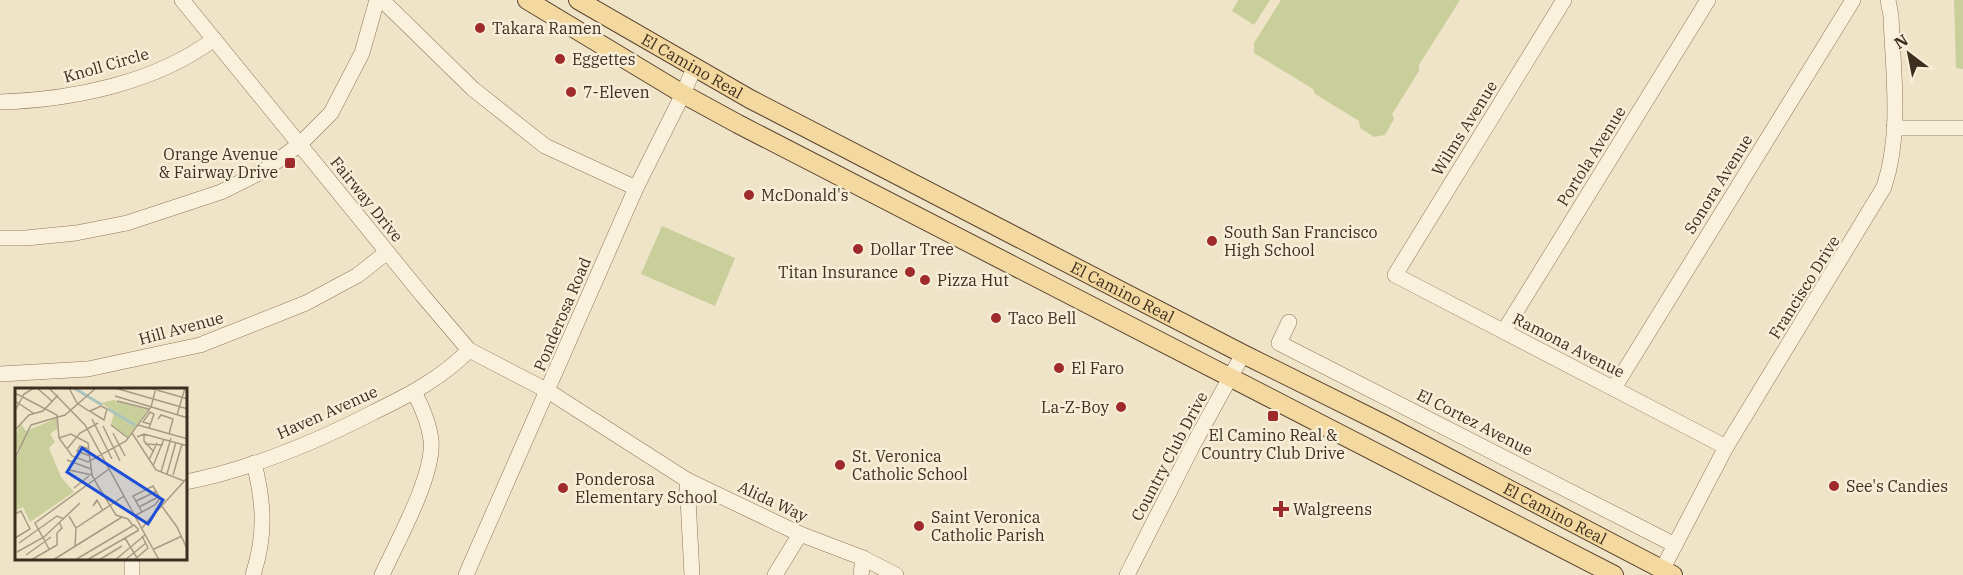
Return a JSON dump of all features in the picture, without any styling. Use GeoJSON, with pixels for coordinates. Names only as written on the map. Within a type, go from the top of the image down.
{"type":"FeatureCollection","features":[{"type":"Feature","properties":{"kind":"main road","name":"El Camino Real"},"geometry":{"type":"LineString","coordinates":[[528,0],[683,94],[1614,575]]}},
{"type":"Feature","properties":{"kind":"main road","name":"El Camino Real"},"geometry":{"type":"LineString","coordinates":[[578,0],[750,99],[1243,354],[1386,425],[1667,572]]}},
{"type":"Feature","properties":{"kind":"street","name":"Fairway Drive"},"geometry":{"type":"LineString","coordinates":[[182,0],[469,350],[548,391]]}},
{"type":"Feature","properties":{"kind":"street"},"geometry":{"type":"LineString","coordinates":[[0,238],[76,233],[127,223],[221,192],[266,170],[300,144],[331,113],[362,53],[377,0]]}},
{"type":"Feature","properties":{"kind":"street"},"geometry":{"type":"LineString","coordinates":[[382,0],[473,88],[545,146],[636,188]]}},
{"type":"Feature","properties":{"kind":"street","name":"Wilms Avenue"},"geometry":{"type":"LineString","coordinates":[[1395,275],[1564,0]]}},
{"type":"Feature","properties":{"kind":"street","name":"Portola Avenue"},"geometry":{"type":"LineString","coordinates":[[1504,331],[1708,0]]}},
{"type":"Feature","properties":{"kind":"street","name":"Sonora Avenue"},"geometry":{"type":"LineString","coordinates":[[1614,388],[1853,0]]}},
{"type":"Feature","properties":{"kind":"street","name":"Francisco Drive"},"geometry":{"type":"LineString","coordinates":[[1667,572],[1675,545],[1726,447],[1884,187],[1892,163],[1894,128],[1891,16],[1888,0]]}},
{"type":"Feature","properties":{"kind":"street","name":"Knoll Circle"},"geometry":{"type":"LineString","coordinates":[[0,102],[35,101],[81,93],[130,80],[179,61],[200,50],[214,39]]}},
{"type":"Feature","properties":{"kind":"street","name":"Ponderosa Road"},"geometry":{"type":"LineString","coordinates":[[466,575],[636,188],[694,68]]}},
{"type":"Feature","properties":{"kind":"street"},"geometry":{"type":"LineString","coordinates":[[1894,128],[1963,128]]}},
{"type":"Feature","properties":{"kind":"street","name":"Hill Avenue"},"geometry":{"type":"LineString","coordinates":[[0,374],[88,369],[200,345],[306,303],[358,275],[387,252]]}},
{"type":"Feature","properties":{"kind":"street","name":"Ramona Avenue"},"geometry":{"type":"LineString","coordinates":[[1395,275],[1726,447]]}},
{"type":"Feature","properties":{"kind":"street","name":"El Cortez Avenue"},"geometry":{"type":"LineString","coordinates":[[1289,322],[1279,343],[1675,545]]}},
{"type":"Feature","properties":{"kind":"street","name":"Haven Avenue"},"geometry":{"type":"LineString","coordinates":[[188,481],[254,463],[334,433],[414,392],[452,368],[469,350]]}},
{"type":"Feature","properties":{"kind":"street","name":"Country Club Drive"},"geometry":{"type":"LineString","coordinates":[[1126,575],[1243,354]]}},
{"type":"Feature","properties":{"kind":"street","name":"Alida Way"},"geometry":{"type":"LineString","coordinates":[[548,391],[687,480],[800,534],[863,558],[896,575]]}},
{"type":"Feature","properties":{"kind":"street"},"geometry":{"type":"LineString","coordinates":[[382,575],[423,485],[430,464],[431,442],[427,422],[414,392]]}},
{"type":"Feature","properties":{"kind":"street"},"geometry":{"type":"LineString","coordinates":[[253,575],[260,555],[263,521],[261,490],[254,463]]}},
{"type":"Feature","properties":{"kind":"street"},"geometry":{"type":"LineString","coordinates":[[687,480],[692,575]]}},
{"type":"Feature","properties":{"kind":"street"},"geometry":{"type":"LineString","coordinates":[[775,575],[800,534]]}},
{"type":"Feature","properties":{"kind":"street"},"geometry":{"type":"LineString","coordinates":[[861,575],[863,558]]}},
{"type":"Feature","properties":{"kind":"green space"},"geometry":{"type":"Polygon","coordinates":[[[1238,0],[1270,0],[1254,25],[1232,11],[1238,0]]]}},
{"type":"Feature","properties":{"kind":"green space"},"geometry":{"type":"Polygon","coordinates":[[[1281,0],[1460,0],[1419,65],[1419,71],[1392,114],[1394,119],[1385,135],[1374,137],[1360,128],[1359,121],[1315,94],[1313,89],[1254,53],[1254,43],[1281,0]]]}},
{"type":"Feature","properties":{"kind":"green space"},"geometry":{"type":"Polygon","coordinates":[[[1954,0],[1963,0],[1963,69],[1956,68],[1954,0]]]}},
{"type":"Feature","properties":{"kind":"green space"},"geometry":{"type":"Polygon","coordinates":[[[662,226],[735,258],[715,306],[641,274],[662,226]]]}},
{"type":"Feature","properties":{"kind":"place","name":"Takara Ramen"},"geometry":{"type":"Point","coordinates":[480,28]}},
{"type":"Feature","properties":{"kind":"place","name":"Eggettes"},"geometry":{"type":"Point","coordinates":[560,59]}},
{"type":"Feature","properties":{"kind":"place","name":"7-Eleven"},"geometry":{"type":"Point","coordinates":[571,92]}},
{"type":"Feature","properties":{"kind":"place","name":"Orange Avenue & Fairway Drive"},"geometry":{"type":"Point","coordinates":[290,163]}},
{"type":"Feature","properties":{"kind":"place","name":"McDonald's"},"geometry":{"type":"Point","coordinates":[749,195]}},
{"type":"Feature","properties":{"kind":"place","name":"South San Francisco High School"},"geometry":{"type":"Point","coordinates":[1212,241]}},
{"type":"Feature","properties":{"kind":"place","name":"Dollar Tree"},"geometry":{"type":"Point","coordinates":[858,249]}},
{"type":"Feature","properties":{"kind":"place","name":"Titan Insurance"},"geometry":{"type":"Point","coordinates":[910,272]}},
{"type":"Feature","properties":{"kind":"place","name":"Pizza Hut"},"geometry":{"type":"Point","coordinates":[925,280]}},
{"type":"Feature","properties":{"kind":"place","name":"Taco Bell"},"geometry":{"type":"Point","coordinates":[996,318]}},
{"type":"Feature","properties":{"kind":"place","name":"El Faro"},"geometry":{"type":"Point","coordinates":[1059,368]}},
{"type":"Feature","properties":{"kind":"place","name":"La-Z-Boy"},"geometry":{"type":"Point","coordinates":[1121,407]}},
{"type":"Feature","properties":{"kind":"place","name":"El Camino Real & Country Club Drive"},"geometry":{"type":"Point","coordinates":[1273,416]}},
{"type":"Feature","properties":{"kind":"place","name":"St. Veronica Catholic School"},"geometry":{"type":"Point","coordinates":[840,465]}},
{"type":"Feature","properties":{"kind":"place","name":"See's Candies"},"geometry":{"type":"Point","coordinates":[1834,486]}},
{"type":"Feature","properties":{"kind":"place","name":"Ponderosa Elementary School"},"geometry":{"type":"Point","coordinates":[563,488]}},
{"type":"Feature","properties":{"kind":"place","name":"Walgreens"},"geometry":{"type":"Point","coordinates":[1281,509]}},
{"type":"Feature","properties":{"kind":"place","name":"Saint Veronica Catholic Parish"},"geometry":{"type":"Point","coordinates":[919,526]}}]}
